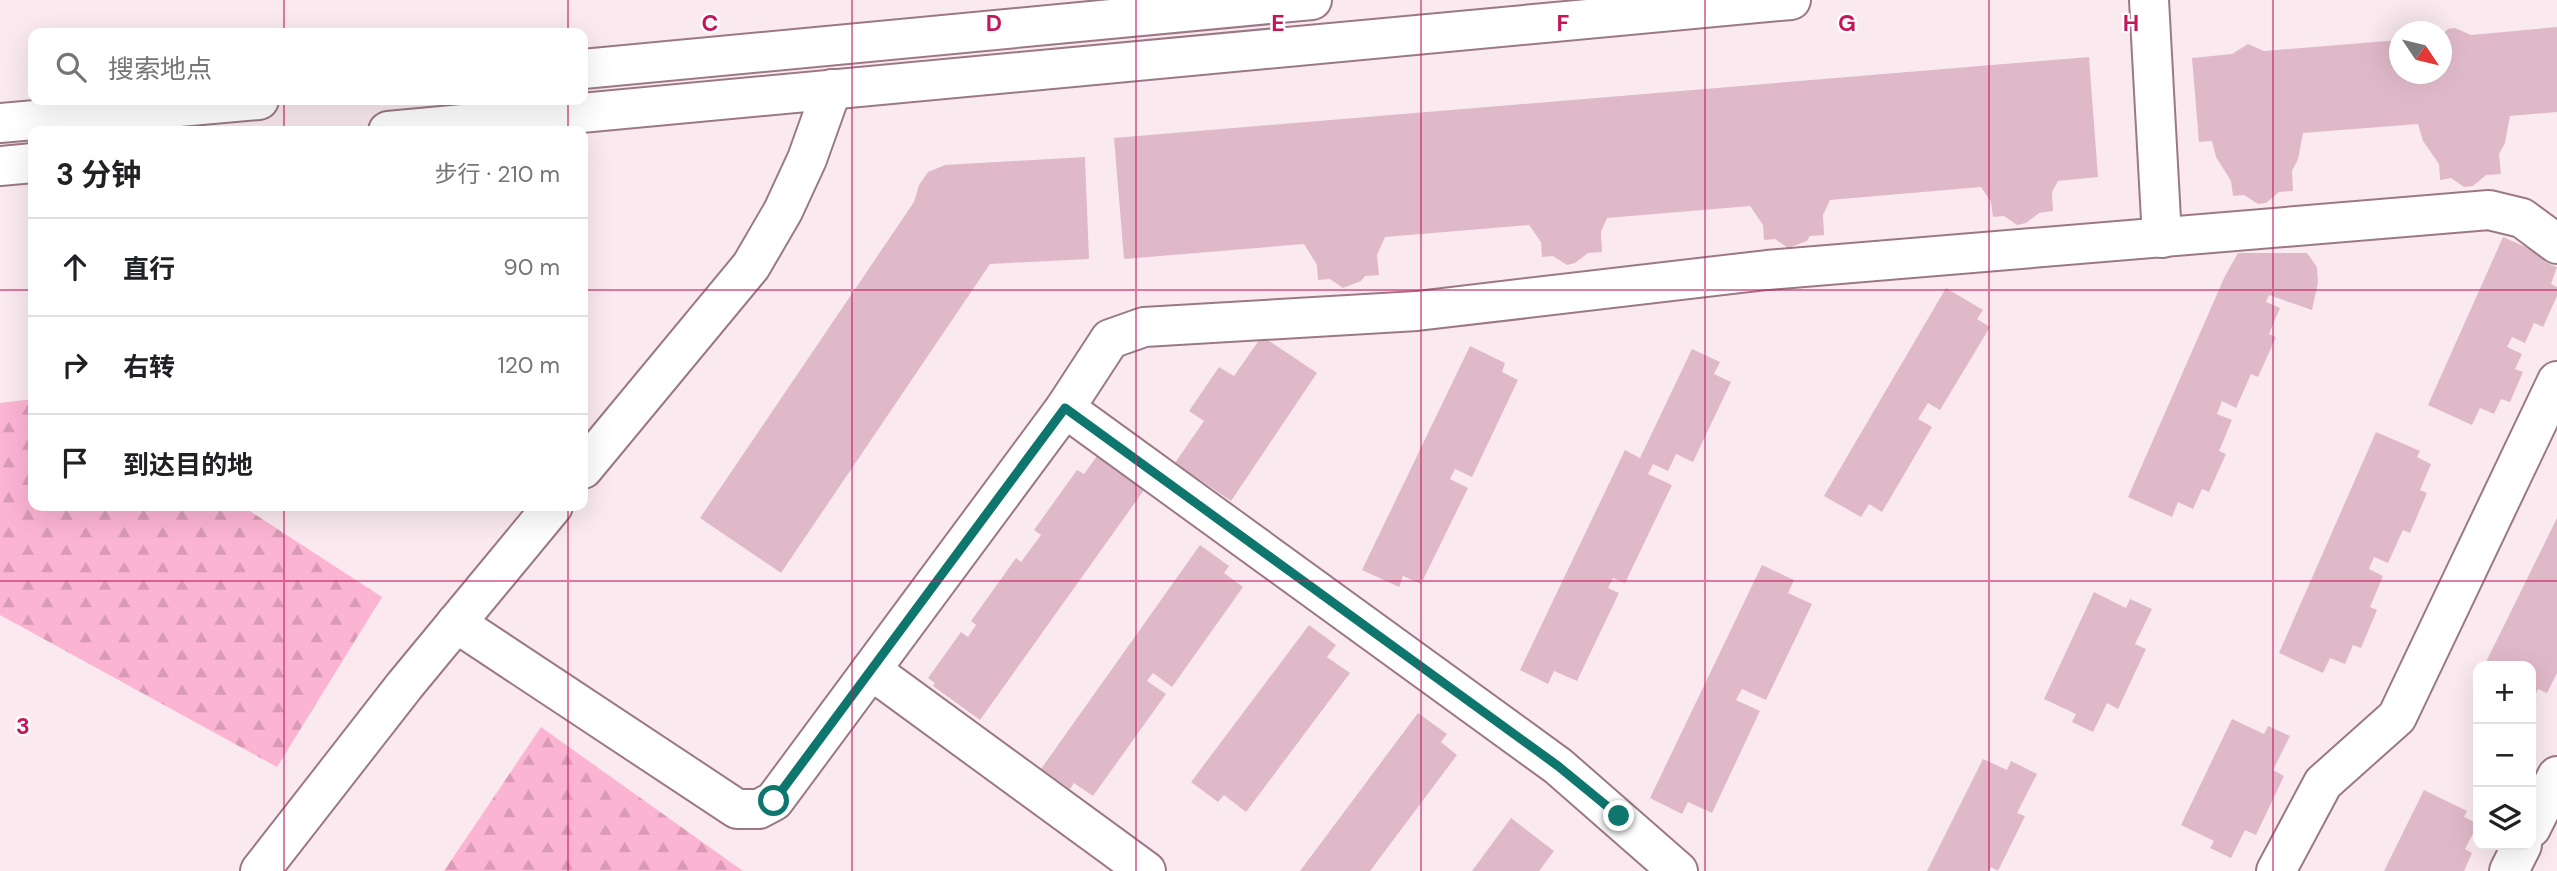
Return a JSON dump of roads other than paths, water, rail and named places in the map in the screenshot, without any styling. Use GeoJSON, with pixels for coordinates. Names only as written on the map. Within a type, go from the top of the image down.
{"type":"FeatureCollection","features":[{"type":"Feature","properties":{"kind":"street"},"geometry":{"type":"LineString","coordinates":[[588,69],[1312,0]]}},
{"type":"Feature","properties":{"kind":"street"},"geometry":{"type":"LineString","coordinates":[[441,126],[1791,0]]}},
{"type":"Feature","properties":{"kind":"street"},"geometry":{"type":"LineString","coordinates":[[2149,0],[2162,238]]}},
{"type":"Feature","properties":{"kind":"street"},"geometry":{"type":"LineString","coordinates":[[588,463],[751,266],[783,211],[807,159],[832,89]]}},
{"type":"Feature","properties":{"kind":"street"},"geometry":{"type":"LineString","coordinates":[[0,123],[203,105]]}},
{"type":"Feature","properties":{"kind":"street"},"geometry":{"type":"LineString","coordinates":[[0,166],[28,163]]}},
{"type":"Feature","properties":{"kind":"street"},"geometry":{"type":"LineString","coordinates":[[456,623],[737,808],[759,810],[774,801],[1065,408],[1110,339],[1144,327],[1417,311],[1767,270],[2489,210],[2522,218],[2557,244]]}},
{"type":"Feature","properties":{"kind":"street"},"geometry":{"type":"LineString","coordinates":[[2276,871],[2323,783],[2397,717],[2557,381]]}},
{"type":"Feature","properties":{"kind":"street"},"geometry":{"type":"LineString","coordinates":[[1065,408],[1558,766],[1678,871]]}},
{"type":"Feature","properties":{"kind":"street"},"geometry":{"type":"LineString","coordinates":[[260,871],[456,623],[549,511]]}},
{"type":"Feature","properties":{"kind":"street"},"geometry":{"type":"LineString","coordinates":[[871,670],[1146,871]]}},
{"type":"Feature","properties":{"kind":"street"},"geometry":{"type":"LineString","coordinates":[[2536,818],[2557,776]]}},
{"type":"Feature","properties":{"kind":"street"},"geometry":{"type":"LineString","coordinates":[[2509,871],[2520,850]]}}]}
